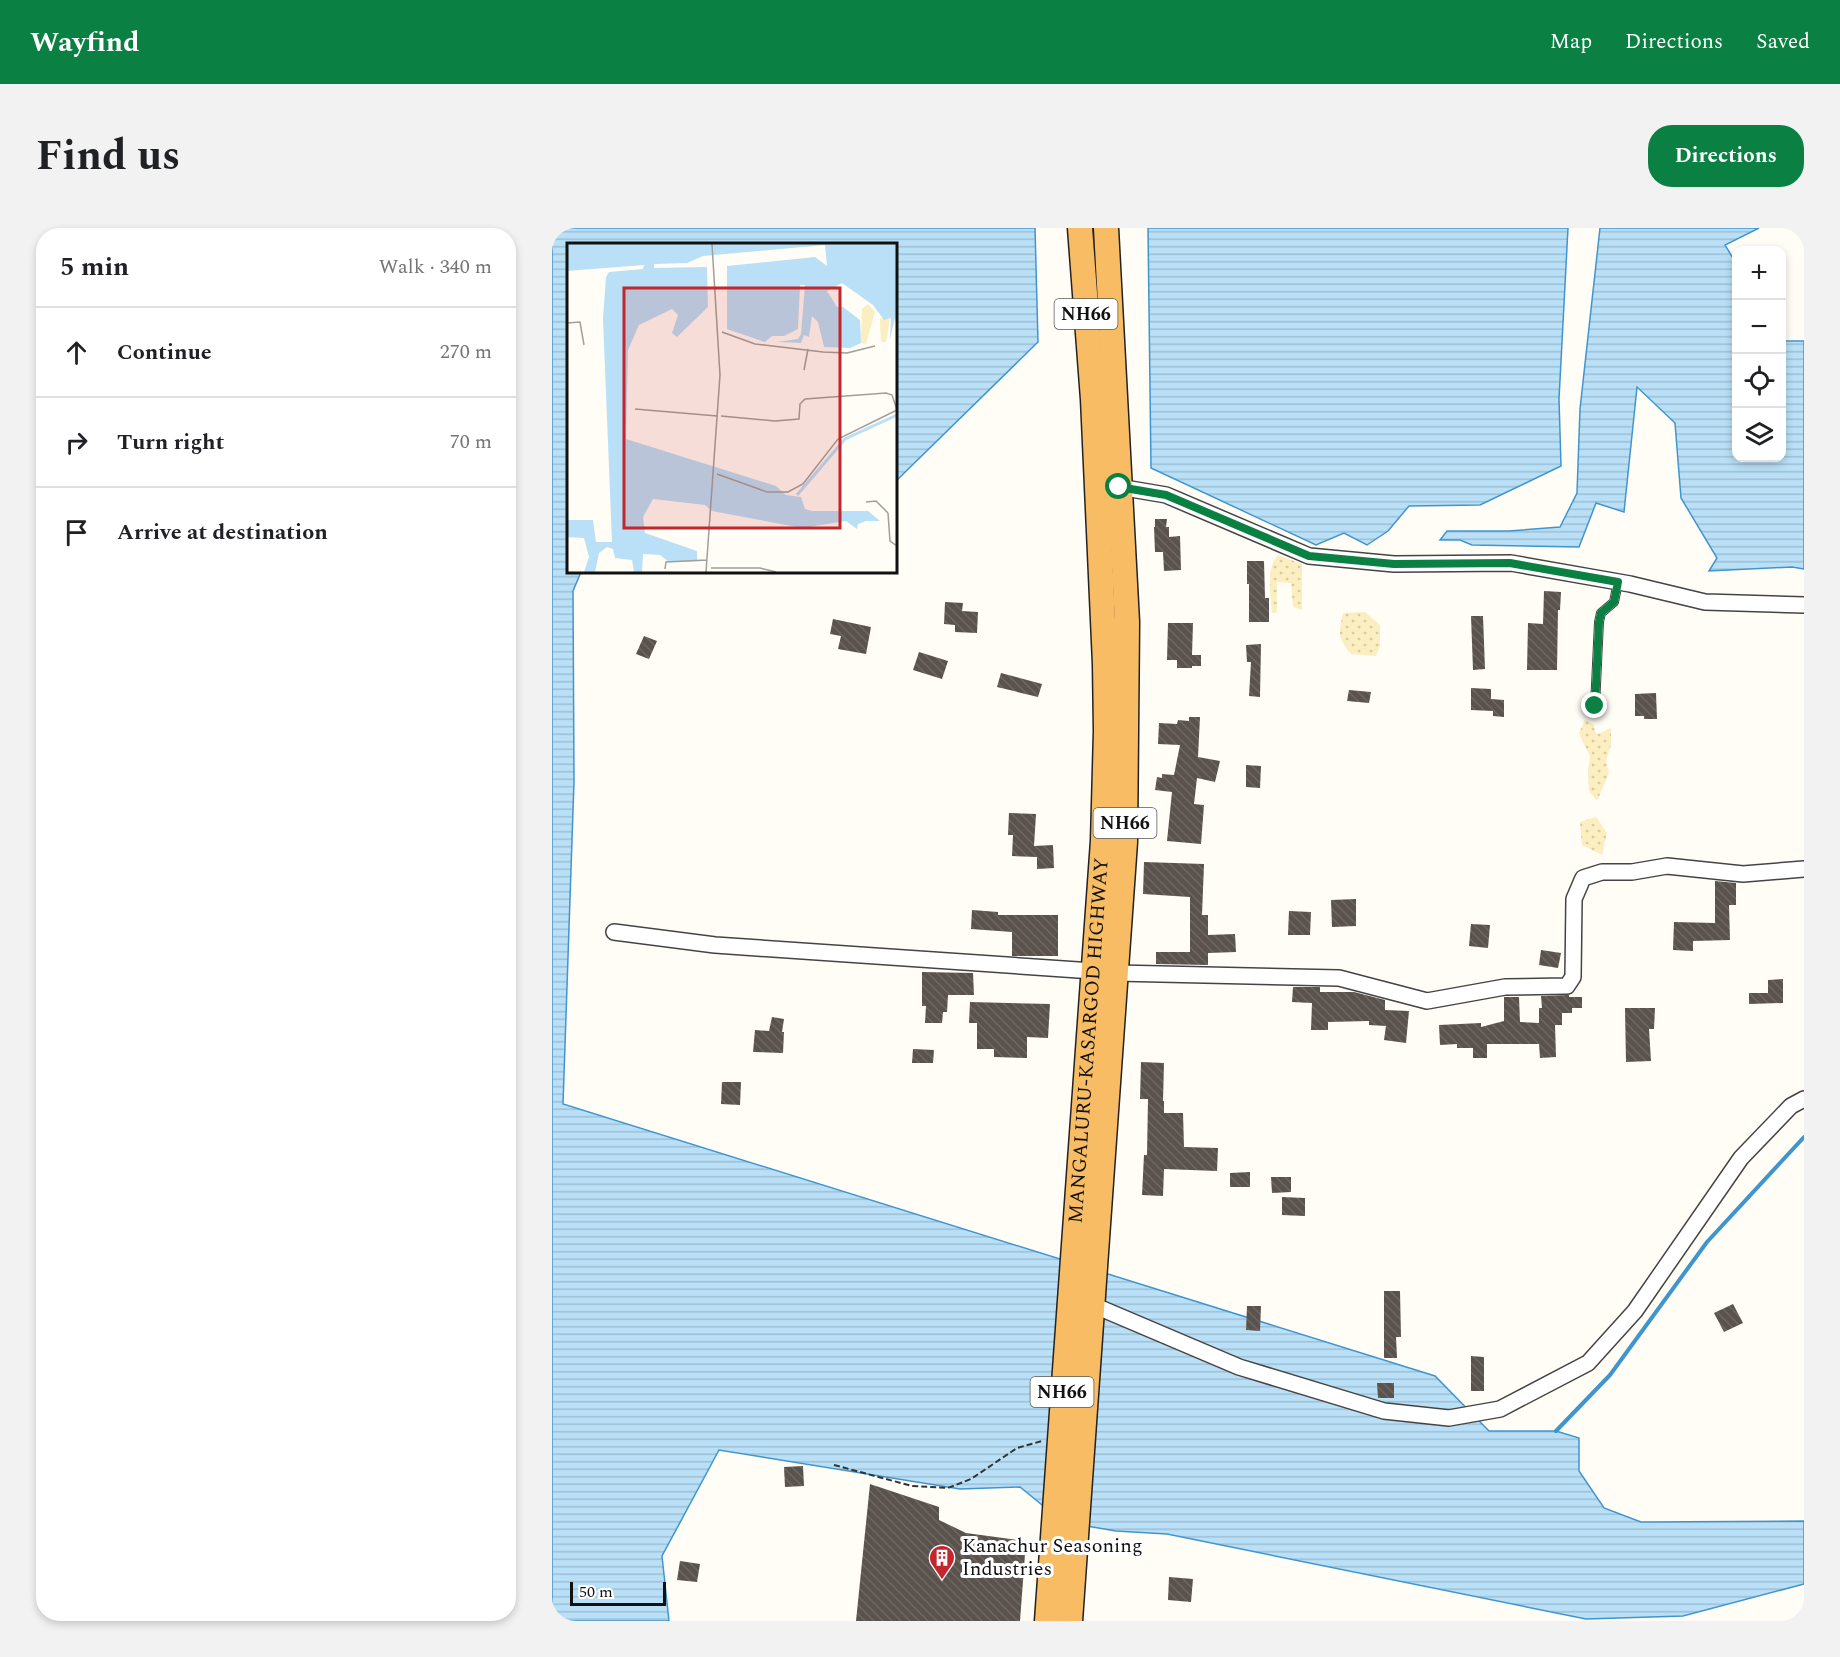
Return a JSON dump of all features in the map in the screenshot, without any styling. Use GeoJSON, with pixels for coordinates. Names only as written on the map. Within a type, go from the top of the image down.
{"type":"FeatureCollection","features":[{"type":"Feature","properties":{"kind":"highway","name":"MANGALURU-KASARGOD HIGHWAY"},"geometry":{"type":"LineString","coordinates":[[1059,1436],[1073,1241],[1104,972],[1103,841],[1106,731],[1104,397],[1080,228]]}},
{"type":"Feature","properties":{"kind":"highway","name":"NH66"},"geometry":{"type":"LineString","coordinates":[[1047,1621],[1063,1543],[1092,1305],[1097,1250],[1104,972],[1125,842],[1127,622],[1119,487],[1104,397],[1106,228]]}},
{"type":"Feature","properties":{"kind":"highway","name":"NH66"},"geometry":{"type":"LineString","coordinates":[[1059,1436],[1063,1543],[1070,1621]]}},
{"type":"Feature","properties":{"kind":"street"},"geometry":{"type":"LineString","coordinates":[[1119,487],[1166,495],[1309,556],[1394,564],[1510,563],[1618,582],[1705,602],[1804,605]]}},
{"type":"Feature","properties":{"kind":"street"},"geometry":{"type":"LineString","coordinates":[[615,932],[715,945],[1104,972],[1339,978],[1427,1001],[1505,987],[1567,986],[1573,977],[1574,899],[1583,878],[1602,872],[1632,872],[1667,866],[1743,874],[1804,869]]}},
{"type":"Feature","properties":{"kind":"street"},"geometry":{"type":"LineString","coordinates":[[1092,1305],[1239,1367],[1384,1412],[1449,1418],[1500,1409],[1588,1363],[1635,1311],[1741,1158],[1791,1106],[1804,1099]]}},
{"type":"Feature","properties":{"kind":"lane"},"geometry":{"type":"LineString","coordinates":[[1595,706],[1599,622],[1601,613],[1614,602],[1618,582]]}},
{"type":"Feature","properties":{"kind":"path"},"geometry":{"type":"LineString","coordinates":[[834,1465],[912,1486],[948,1488],[971,1479],[1017,1448],[1059,1436]]}},
{"type":"Feature","properties":{"kind":"sand"},"geometry":{"type":"Polygon","coordinates":[[[1278,555],[1302,564],[1302,610],[1293,607],[1291,583],[1277,582],[1277,613],[1272,613],[1270,575],[1278,555]]]}},
{"type":"Feature","properties":{"kind":"sand"},"geometry":{"type":"Polygon","coordinates":[[[1365,612],[1380,625],[1380,646],[1376,656],[1351,654],[1341,639],[1343,613],[1365,612]]]}},
{"type":"Feature","properties":{"kind":"sand"},"geometry":{"type":"Polygon","coordinates":[[[1585,719],[1594,725],[1595,732],[1598,734],[1611,728],[1611,745],[1606,761],[1609,773],[1597,801],[1589,791],[1590,756],[1579,734],[1585,719]]]}},
{"type":"Feature","properties":{"kind":"sand"},"geometry":{"type":"Polygon","coordinates":[[[1596,817],[1607,833],[1602,855],[1582,845],[1580,822],[1596,817]]]}},
{"type":"Feature","properties":{"kind":"water"},"geometry":{"type":"Polygon","coordinates":[[[552,228],[1035,228],[1038,342],[897,480],[897,243],[567,243],[567,573],[581,573],[573,591],[574,781],[563,1104],[1435,1376],[1489,1431],[1556,1431],[1579,1438],[1579,1471],[1604,1508],[1641,1522],[1804,1521],[1804,1584],[1683,1616],[1586,1619],[1167,1534],[1116,1531],[1063,1522],[1020,1487],[960,1489],[719,1450],[662,1556],[669,1621],[552,1621],[552,228]]]}},
{"type":"Feature","properties":{"kind":"water"},"geometry":{"type":"Polygon","coordinates":[[[1148,228],[1568,228],[1559,399],[1561,466],[1480,505],[1409,506],[1388,531],[1367,545],[1344,533],[1316,545],[1151,468],[1148,228]]]}},
{"type":"Feature","properties":{"kind":"water"},"geometry":{"type":"Polygon","coordinates":[[[1600,228],[1759,228],[1725,245],[1732,256],[1732,462],[1786,462],[1786,341],[1804,341],[1804,569],[1792,567],[1709,571],[1717,558],[1681,498],[1675,423],[1637,387],[1624,512],[1596,503],[1579,547],[1472,545],[1460,540],[1440,540],[1447,531],[1509,531],[1560,527],[1577,493],[1580,409],[1600,228]]]}},
{"type":"Feature","properties":{"kind":"building"},"geometry":{"type":"Polygon","coordinates":[[[1155,519],[1167,519],[1166,527],[1169,527],[1169,537],[1180,536],[1181,570],[1164,571],[1163,552],[1155,552],[1155,519]]]}},
{"type":"Feature","properties":{"kind":"building"},"geometry":{"type":"Polygon","coordinates":[[[1247,561],[1264,561],[1265,598],[1269,598],[1269,622],[1249,622],[1247,561]]]}},
{"type":"Feature","properties":{"kind":"building"},"geometry":{"type":"Polygon","coordinates":[[[1544,591],[1561,592],[1560,610],[1558,610],[1557,670],[1527,670],[1528,623],[1543,624],[1544,591]]]}},
{"type":"Feature","properties":{"kind":"building"},"geometry":{"type":"Polygon","coordinates":[[[945,602],[963,603],[962,611],[978,612],[977,633],[955,632],[955,625],[944,624],[945,602]]]}},
{"type":"Feature","properties":{"kind":"building"},"geometry":{"type":"Polygon","coordinates":[[[1471,616],[1483,616],[1485,669],[1473,670],[1471,616]]]}},
{"type":"Feature","properties":{"kind":"building"},"geometry":{"type":"Polygon","coordinates":[[[833,619],[871,627],[866,654],[838,649],[841,636],[830,634],[833,619]]]}},
{"type":"Feature","properties":{"kind":"building"},"geometry":{"type":"Polygon","coordinates":[[[1168,623],[1193,623],[1192,655],[1201,655],[1201,666],[1177,668],[1177,660],[1167,660],[1168,623]]]}},
{"type":"Feature","properties":{"kind":"building"},"geometry":{"type":"Polygon","coordinates":[[[644,636],[657,641],[649,659],[636,654],[644,636]]]}},
{"type":"Feature","properties":{"kind":"building"},"geometry":{"type":"Polygon","coordinates":[[[1261,644],[1260,697],[1249,696],[1251,662],[1247,662],[1246,645],[1261,644]]]}},
{"type":"Feature","properties":{"kind":"building"},"geometry":{"type":"Polygon","coordinates":[[[919,652],[948,661],[942,679],[913,670],[919,652]]]}},
{"type":"Feature","properties":{"kind":"building"},"geometry":{"type":"Polygon","coordinates":[[[1001,673],[1042,684],[1038,697],[997,687],[1001,673]]]}},
{"type":"Feature","properties":{"kind":"building"},"geometry":{"type":"Polygon","coordinates":[[[1471,688],[1491,689],[1491,699],[1504,700],[1504,717],[1493,716],[1493,711],[1471,710],[1471,688]]]}},
{"type":"Feature","properties":{"kind":"building"},"geometry":{"type":"Polygon","coordinates":[[[1349,690],[1371,692],[1369,703],[1347,701],[1349,690]]]}},
{"type":"Feature","properties":{"kind":"building"},"geometry":{"type":"Polygon","coordinates":[[[1656,693],[1657,719],[1635,716],[1635,694],[1656,693]]]}},
{"type":"Feature","properties":{"kind":"building"},"geometry":{"type":"Polygon","coordinates":[[[1189,717],[1200,717],[1198,757],[1220,761],[1215,782],[1197,778],[1194,804],[1204,805],[1201,844],[1167,841],[1172,792],[1155,790],[1157,777],[1162,778],[1162,774],[1174,775],[1180,745],[1158,744],[1159,723],[1177,724],[1178,720],[1189,721],[1189,717]]]}},
{"type":"Feature","properties":{"kind":"building"},"geometry":{"type":"Polygon","coordinates":[[[1246,765],[1261,766],[1260,788],[1246,787],[1246,765]]]}},
{"type":"Feature","properties":{"kind":"building"},"geometry":{"type":"Polygon","coordinates":[[[1009,813],[1036,814],[1034,846],[1053,845],[1054,868],[1037,869],[1037,857],[1012,856],[1013,835],[1008,835],[1009,813]]]}},
{"type":"Feature","properties":{"kind":"building"},"geometry":{"type":"Polygon","coordinates":[[[1144,862],[1204,864],[1202,915],[1208,915],[1208,935],[1235,934],[1236,952],[1208,953],[1208,965],[1156,964],[1156,952],[1190,952],[1190,897],[1143,894],[1144,862]]]}},
{"type":"Feature","properties":{"kind":"building"},"geometry":{"type":"Polygon","coordinates":[[[1715,881],[1736,883],[1736,905],[1729,905],[1730,940],[1693,941],[1693,951],[1673,950],[1674,922],[1715,923],[1715,881]]]}},
{"type":"Feature","properties":{"kind":"building"},"geometry":{"type":"Polygon","coordinates":[[[1356,899],[1356,926],[1332,927],[1331,900],[1356,899]]]}},
{"type":"Feature","properties":{"kind":"building"},"geometry":{"type":"Polygon","coordinates":[[[972,910],[998,912],[998,915],[1058,915],[1058,956],[1012,956],[1012,932],[971,929],[972,910]]]}},
{"type":"Feature","properties":{"kind":"building"},"geometry":{"type":"Polygon","coordinates":[[[1289,911],[1311,912],[1310,935],[1288,935],[1289,911]]]}},
{"type":"Feature","properties":{"kind":"building"},"geometry":{"type":"Polygon","coordinates":[[[1471,924],[1490,925],[1488,948],[1469,946],[1471,924]]]}},
{"type":"Feature","properties":{"kind":"building"},"geometry":{"type":"Polygon","coordinates":[[[1541,950],[1561,953],[1558,968],[1539,965],[1541,950]]]}},
{"type":"Feature","properties":{"kind":"building"},"geometry":{"type":"Polygon","coordinates":[[[922,972],[973,973],[974,995],[948,995],[947,1012],[943,1012],[942,1023],[925,1023],[926,1006],[922,1006],[922,972]]]}},
{"type":"Feature","properties":{"kind":"building"},"geometry":{"type":"Polygon","coordinates":[[[1783,979],[1783,1003],[1749,1004],[1749,993],[1768,993],[1768,980],[1783,979]]]}},
{"type":"Feature","properties":{"kind":"building"},"geometry":{"type":"Polygon","coordinates":[[[1293,987],[1320,987],[1320,992],[1354,992],[1385,1000],[1385,1010],[1409,1011],[1406,1043],[1384,1040],[1386,1026],[1369,1025],[1369,1021],[1328,1022],[1328,1030],[1311,1030],[1312,1003],[1292,1002],[1293,987]]]}},
{"type":"Feature","properties":{"kind":"building"},"geometry":{"type":"Polygon","coordinates":[[[1569,995],[1569,997],[1582,997],[1582,1008],[1572,1008],[1572,1013],[1562,1013],[1562,1025],[1555,1025],[1556,1057],[1540,1058],[1539,1044],[1487,1044],[1487,1058],[1473,1058],[1473,1048],[1457,1048],[1457,1044],[1440,1045],[1439,1025],[1481,1023],[1481,1027],[1504,1021],[1504,997],[1519,997],[1520,1022],[1539,1023],[1539,1008],[1542,1008],[1541,996],[1569,995]]]}},
{"type":"Feature","properties":{"kind":"building"},"geometry":{"type":"Polygon","coordinates":[[[970,1002],[1050,1004],[1048,1038],[1027,1037],[1027,1058],[994,1057],[994,1049],[977,1049],[977,1023],[969,1023],[970,1002]]]}},
{"type":"Feature","properties":{"kind":"building"},"geometry":{"type":"Polygon","coordinates":[[[1625,1008],[1655,1008],[1654,1029],[1649,1029],[1651,1061],[1626,1062],[1625,1008]]]}},
{"type":"Feature","properties":{"kind":"building"},"geometry":{"type":"Polygon","coordinates":[[[772,1017],[784,1019],[783,1053],[753,1052],[755,1030],[769,1031],[772,1017]]]}},
{"type":"Feature","properties":{"kind":"building"},"geometry":{"type":"Polygon","coordinates":[[[913,1049],[934,1050],[933,1063],[912,1063],[913,1049]]]}},
{"type":"Feature","properties":{"kind":"building"},"geometry":{"type":"Polygon","coordinates":[[[1141,1062],[1164,1063],[1164,1113],[1183,1113],[1184,1147],[1218,1148],[1217,1171],[1164,1169],[1163,1196],[1142,1195],[1144,1155],[1147,1155],[1148,1099],[1140,1099],[1141,1062]]]}},
{"type":"Feature","properties":{"kind":"building"},"geometry":{"type":"Polygon","coordinates":[[[722,1082],[741,1082],[740,1105],[721,1104],[722,1082]]]}},
{"type":"Feature","properties":{"kind":"building"},"geometry":{"type":"Polygon","coordinates":[[[1250,1172],[1250,1187],[1230,1187],[1230,1173],[1250,1172]]]}},
{"type":"Feature","properties":{"kind":"building"},"geometry":{"type":"Polygon","coordinates":[[[1271,1177],[1291,1177],[1291,1192],[1272,1193],[1271,1177]]]}},
{"type":"Feature","properties":{"kind":"building"},"geometry":{"type":"Polygon","coordinates":[[[1282,1197],[1305,1198],[1305,1216],[1282,1215],[1282,1197]]]}},
{"type":"Feature","properties":{"kind":"building"},"geometry":{"type":"Polygon","coordinates":[[[1384,1291],[1400,1291],[1401,1337],[1396,1337],[1397,1358],[1384,1358],[1384,1291]]]}},
{"type":"Feature","properties":{"kind":"building"},"geometry":{"type":"Polygon","coordinates":[[[1733,1304],[1743,1323],[1724,1332],[1714,1313],[1733,1304]]]}},
{"type":"Feature","properties":{"kind":"building"},"geometry":{"type":"Polygon","coordinates":[[[1247,1306],[1261,1306],[1260,1331],[1246,1330],[1247,1306]]]}},
{"type":"Feature","properties":{"kind":"building"},"geometry":{"type":"Polygon","coordinates":[[[1471,1356],[1484,1357],[1484,1391],[1471,1391],[1471,1356]]]}},
{"type":"Feature","properties":{"kind":"building"},"geometry":{"type":"Polygon","coordinates":[[[1377,1383],[1394,1383],[1394,1398],[1378,1398],[1377,1383]]]}},
{"type":"Feature","properties":{"kind":"building"},"geometry":{"type":"Polygon","coordinates":[[[803,1466],[804,1486],[785,1487],[784,1467],[803,1466]]]}},
{"type":"Feature","properties":{"kind":"building","name":"Kanachur Seasoning Industries"},"geometry":{"type":"Polygon","coordinates":[[[870,1484],[939,1507],[939,1520],[966,1533],[1026,1541],[1020,1621],[856,1621],[870,1484]]]}},
{"type":"Feature","properties":{"kind":"building"},"geometry":{"type":"Polygon","coordinates":[[[680,1561],[700,1564],[697,1582],[677,1580],[680,1561]]]}},
{"type":"Feature","properties":{"kind":"building"},"geometry":{"type":"Polygon","coordinates":[[[1169,1577],[1193,1579],[1191,1602],[1168,1600],[1169,1577]]]}},
{"type":"Feature","properties":{"kind":"waterway"},"geometry":{"type":"LineString","coordinates":[[1556,1431],[1610,1375],[1707,1242],[1804,1137]]}},
{"type":"Feature","properties":{"kind":"place","name":"Kanachur Seasoning Industries"},"geometry":{"type":"Point","coordinates":[942,1581]}},
{"type":"Feature","properties":{"kind":"route"},"geometry":{"type":"LineString","coordinates":[[1119,487],[1166,495],[1309,556],[1394,564],[1510,563],[1618,582],[1614,602],[1601,613],[1599,622],[1595,706]]}}]}
